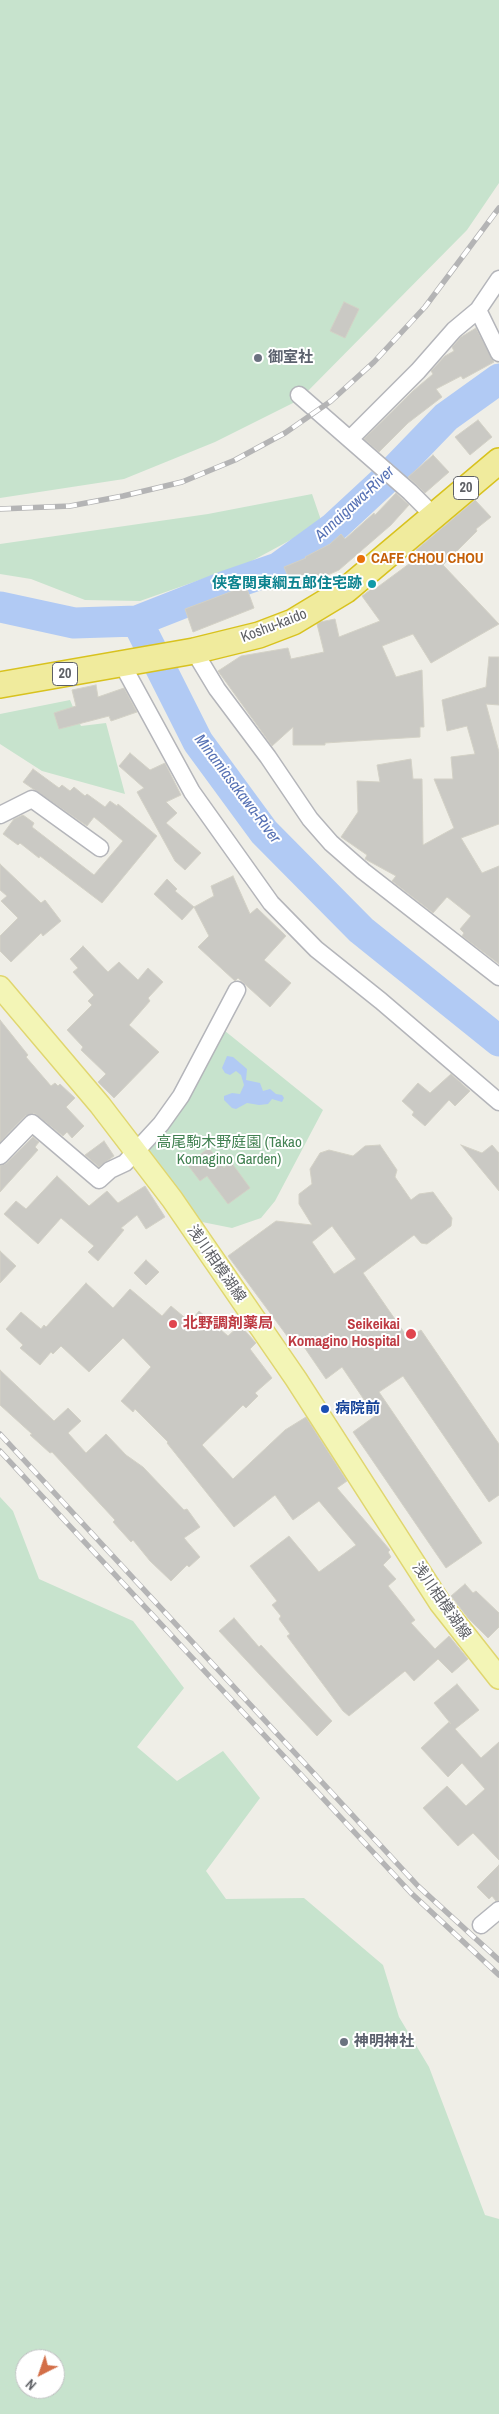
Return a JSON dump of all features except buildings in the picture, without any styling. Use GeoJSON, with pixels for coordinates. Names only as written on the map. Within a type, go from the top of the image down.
{"type":"FeatureCollection","features":[{"type":"Feature","properties":{"kind":"highway","name":"Koshu-kaido"},"geometry":{"type":"LineString","coordinates":[[0,685],[190,652],[258,635],[314,611],[346,590],[499,461]]}},
{"type":"Feature","properties":{"kind":"main road","name":"浅川相模湖線"},"geometry":{"type":"LineString","coordinates":[[0,987],[100,1105],[172,1199],[296,1380],[440,1603],[499,1678]]}},
{"type":"Feature","properties":{"kind":"street"},"geometry":{"type":"LineString","coordinates":[[350,439],[418,371],[454,330],[478,310],[499,279]]}},
{"type":"Feature","properties":{"kind":"street"},"geometry":{"type":"LineString","coordinates":[[478,310],[499,353]]}},
{"type":"Feature","properties":{"kind":"street"},"geometry":{"type":"LineString","coordinates":[[299,395],[380,465],[433,515]]}},
{"type":"Feature","properties":{"kind":"street"},"geometry":{"type":"LineString","coordinates":[[190,652],[216,690],[268,757],[310,819],[331,843],[363,871],[499,977]]}},
{"type":"Feature","properties":{"kind":"street"},"geometry":{"type":"LineString","coordinates":[[127,663],[192,792],[271,903],[316,949],[434,1045],[499,1102]]}},
{"type":"Feature","properties":{"kind":"street"},"geometry":{"type":"LineString","coordinates":[[0,815],[32,799],[100,848]]}},
{"type":"Feature","properties":{"kind":"street"},"geometry":{"type":"LineString","coordinates":[[0,1156],[32,1123],[99,1180],[110,1170],[126,1163],[137,1153],[181,1096],[237,990]]}},
{"type":"Feature","properties":{"kind":"street"},"geometry":{"type":"LineString","coordinates":[[481,1925],[499,1910]]}},
{"type":"Feature","properties":{"kind":"green space"},"geometry":{"type":"Polygon","coordinates":[[[0,0],[499,0],[499,183],[467,230],[299,400],[215,442],[124,479],[0,498],[0,0]]]}},
{"type":"Feature","properties":{"kind":"green space"},"geometry":{"type":"Polygon","coordinates":[[[312,494],[322,523],[248,563],[140,601],[85,600],[31,579],[0,574],[0,544],[208,514],[312,494]]]}},
{"type":"Feature","properties":{"kind":"green space"},"geometry":{"type":"Polygon","coordinates":[[[70,700],[81,726],[106,723],[125,794],[42,771],[0,744],[0,714],[70,700]]]}},
{"type":"Feature","properties":{"kind":"green space","name":"高尾駒木野庭園 (Takao Komagino Garden)"},"geometry":{"type":"Polygon","coordinates":[[[225,1031],[323,1110],[275,1201],[261,1218],[232,1228],[197,1221],[145,1151],[185,1101],[225,1031]]]}},
{"type":"Feature","properties":{"kind":"green space"},"geometry":{"type":"Polygon","coordinates":[[[0,1497],[13,1511],[39,1579],[133,1621],[184,1688],[137,1747],[177,1781],[223,1751],[260,1798],[206,1871],[226,1899],[304,1898],[383,1965],[399,2017],[429,2067],[485,2215],[499,2219],[499,2414],[0,2414],[0,1497]]]}},
{"type":"Feature","properties":{"kind":"water"},"geometry":{"type":"Polygon","coordinates":[[[227,1056],[233,1057],[247,1069],[246,1080],[260,1083],[263,1091],[270,1089],[276,1094],[282,1095],[284,1098],[282,1102],[272,1099],[268,1104],[247,1103],[236,1109],[232,1108],[224,1100],[224,1096],[232,1093],[240,1094],[244,1085],[241,1075],[236,1071],[230,1075],[225,1073],[222,1068],[227,1056]]]}},
{"type":"Feature","properties":{"kind":"waterway","name":"Annaigawa-River"},"geometry":{"type":"LineString","coordinates":[[0,607],[74,623],[137,621],[278,568],[333,528],[387,478],[446,417],[499,379]]}},
{"type":"Feature","properties":{"kind":"waterway","name":"Minamiasakawa-River"},"geometry":{"type":"LineString","coordinates":[[137,621],[198,742],[264,832],[361,930],[499,1041]]}},
{"type":"Feature","properties":{"kind":"railway"},"geometry":{"type":"LineString","coordinates":[[0,509],[70,506],[182,482],[235,460],[285,433],[331,401],[374,362],[425,307],[499,208]]}},
{"type":"Feature","properties":{"kind":"railway"},"geometry":{"type":"LineString","coordinates":[[0,1434],[418,1886],[499,1960]]}},
{"type":"Feature","properties":{"kind":"railway"},"geometry":{"type":"LineString","coordinates":[[0,1451],[411,1893],[499,1975]]}},
{"type":"Feature","properties":{"kind":"place","name":"御室社"},"geometry":{"type":"Point","coordinates":[258,358]}},
{"type":"Feature","properties":{"kind":"place","name":"CAFE CHOU CHOU"},"geometry":{"type":"Point","coordinates":[361,559]}},
{"type":"Feature","properties":{"kind":"place","name":"侠客関東綱五郎住宅跡"},"geometry":{"type":"Point","coordinates":[372,584]}},
{"type":"Feature","properties":{"kind":"place","name":"北野調剤薬局"},"geometry":{"type":"Point","coordinates":[173,1324]}},
{"type":"Feature","properties":{"kind":"place","name":"Seikeikai Komagino Hospital"},"geometry":{"type":"Point","coordinates":[411,1334]}},
{"type":"Feature","properties":{"kind":"place","name":"病院前"},"geometry":{"type":"Point","coordinates":[325,1409]}},
{"type":"Feature","properties":{"kind":"place","name":"神明神社"},"geometry":{"type":"Point","coordinates":[344,2042]}}]}
